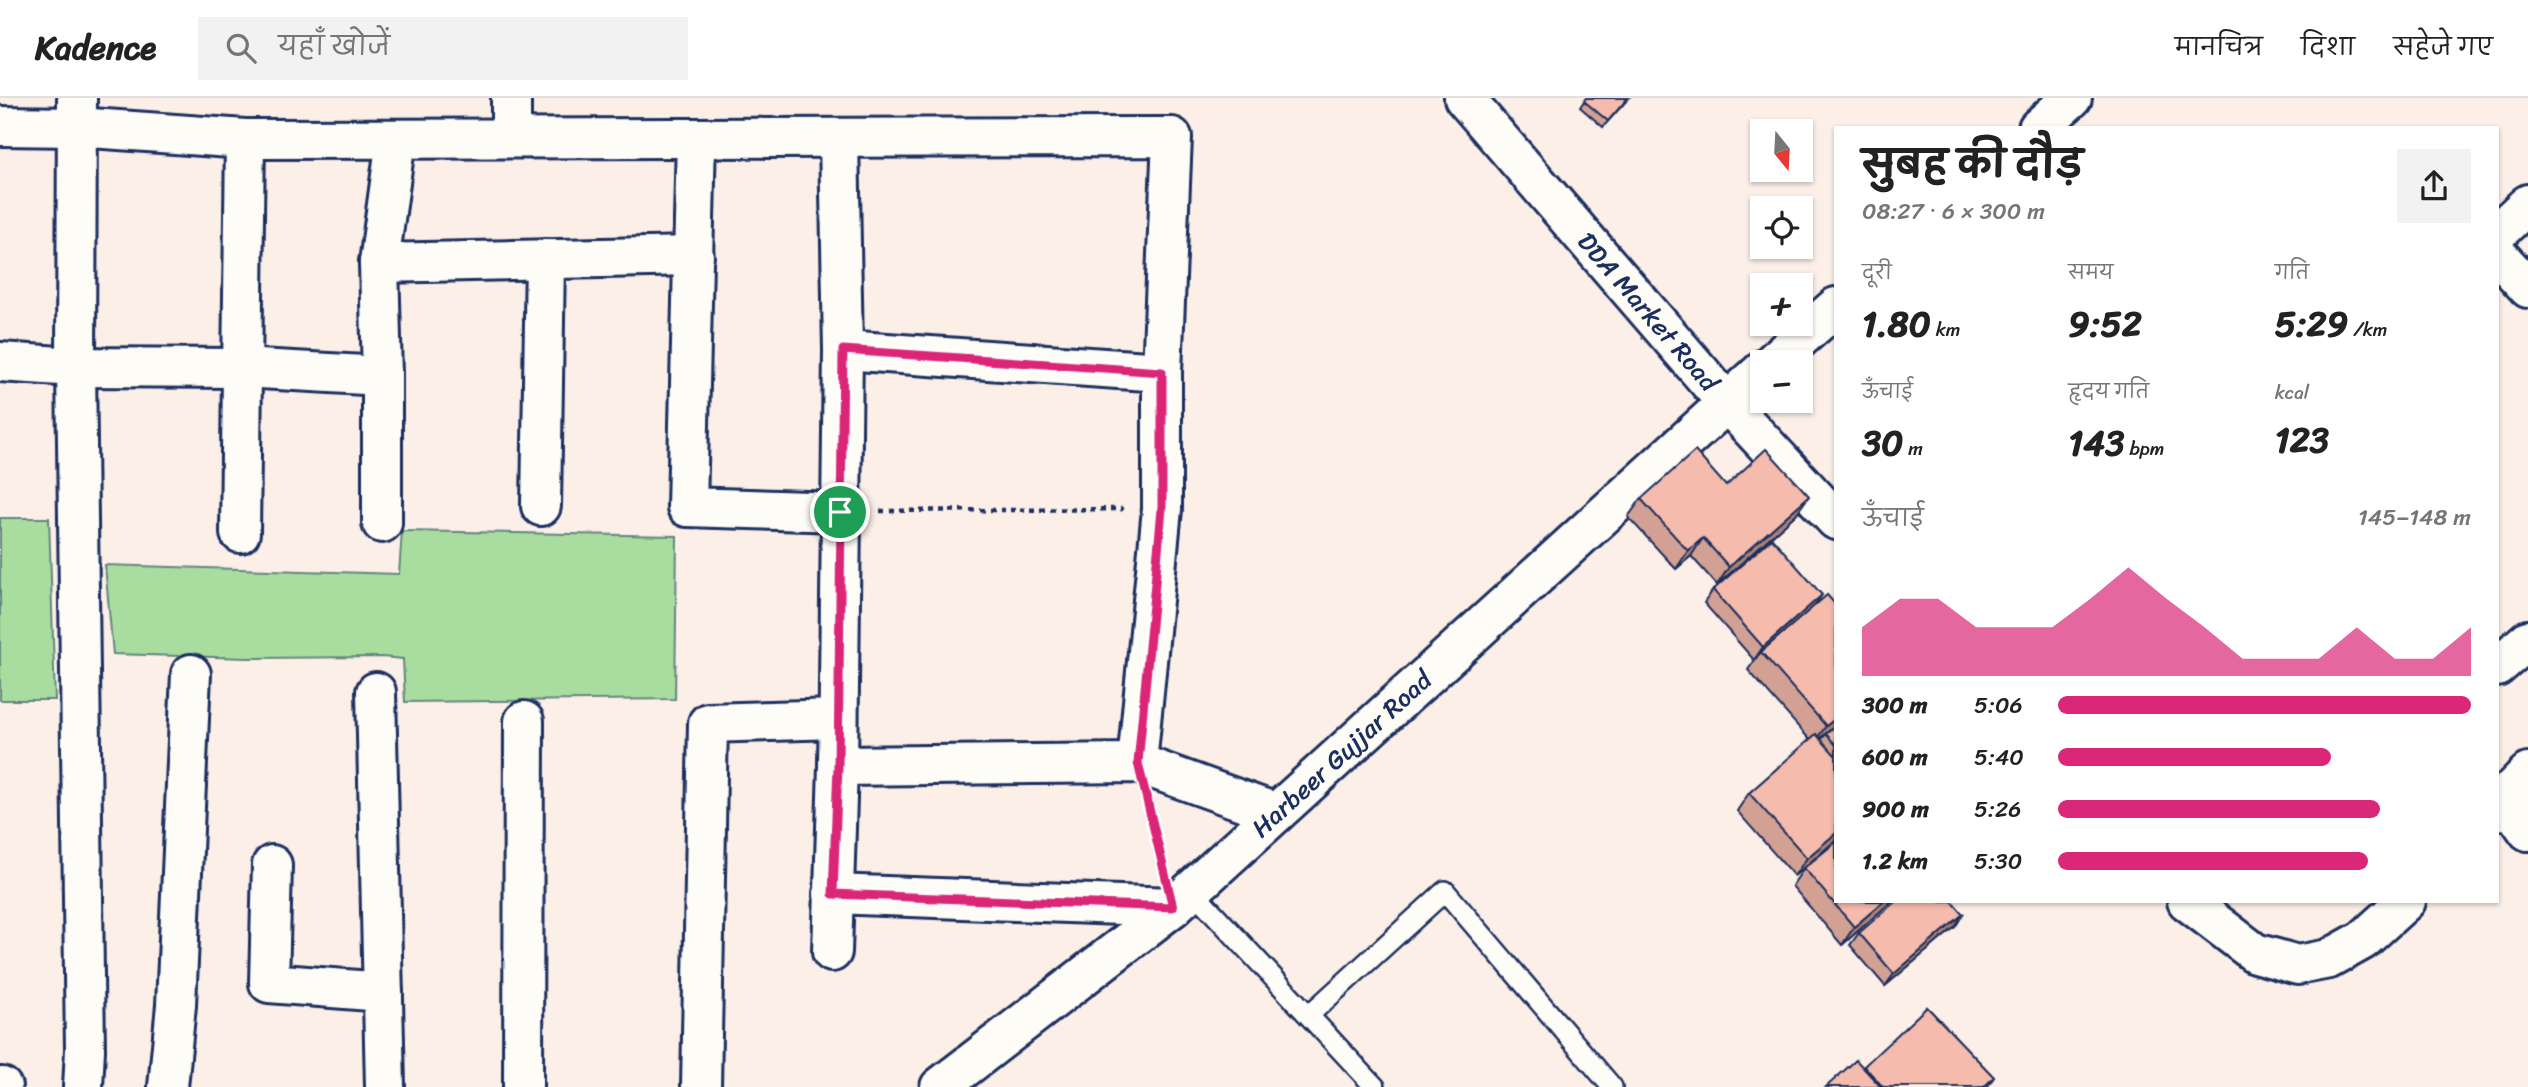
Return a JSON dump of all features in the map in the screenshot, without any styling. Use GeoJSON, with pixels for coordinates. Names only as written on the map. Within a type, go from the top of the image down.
{"type":"FeatureCollection","features":[{"type":"Feature","properties":{"kind":"street"},"geometry":{"type":"LineString","coordinates":[[511,98],[511,138]]}},
{"type":"Feature","properties":{"kind":"street","name":"DDA Market Road"},"geometry":{"type":"LineString","coordinates":[[1464,98],[1727,402],[1834,518]]}},
{"type":"Feature","properties":{"kind":"street"},"geometry":{"type":"LineString","coordinates":[[2040,126],[2072,98]]}},
{"type":"Feature","properties":{"kind":"street"},"geometry":{"type":"LineString","coordinates":[[77,112],[76,367],[85,1050],[83,1087]]}},
{"type":"Feature","properties":{"kind":"street"},"geometry":{"type":"LineString","coordinates":[[0,126],[77,112],[245,139],[1172,137],[1162,372],[1162,509],[1138,763]]}},
{"type":"Feature","properties":{"kind":"street"},"geometry":{"type":"LineString","coordinates":[[696,138],[687,507],[840,512]]}},
{"type":"Feature","properties":{"kind":"street"},"geometry":{"type":"LineString","coordinates":[[832,952],[838,766],[843,350],[839,138]]}},
{"type":"Feature","properties":{"kind":"street"},"geometry":{"type":"LineString","coordinates":[[240,533],[245,139]]}},
{"type":"Feature","properties":{"kind":"street"},"geometry":{"type":"LineString","coordinates":[[382,523],[379,263],[397,139]]}},
{"type":"Feature","properties":{"kind":"street"},"geometry":{"type":"LineString","coordinates":[[2499,231],[2528,204]]}},
{"type":"Feature","properties":{"kind":"street"},"geometry":{"type":"LineString","coordinates":[[379,263],[694,256]]}},
{"type":"Feature","properties":{"kind":"street"},"geometry":{"type":"LineString","coordinates":[[2499,256],[2528,288]]}},
{"type":"Feature","properties":{"kind":"street"},"geometry":{"type":"LineString","coordinates":[[541,506],[545,260]]}},
{"type":"Feature","properties":{"kind":"street"},"geometry":{"type":"LineString","coordinates":[[1786,350],[1834,308]]}},
{"type":"Feature","properties":{"kind":"street"},"geometry":{"type":"LineString","coordinates":[[843,350],[1162,372]]}},
{"type":"Feature","properties":{"kind":"street"},"geometry":{"type":"LineString","coordinates":[[0,362],[76,367],[241,368],[382,376]]}},
{"type":"Feature","properties":{"kind":"street","name":"Harbeer Gujjar Road"},"geometry":{"type":"LineString","coordinates":[[940,1087],[1183,899],[1750,382]]}},
{"type":"Feature","properties":{"kind":"street"},"geometry":{"type":"LineString","coordinates":[[2499,665],[2528,640]]}},
{"type":"Feature","properties":{"kind":"street"},"geometry":{"type":"LineString","coordinates":[[168,1087],[176,1004],[191,674]]}},
{"type":"Feature","properties":{"kind":"street"},"geometry":{"type":"LineString","coordinates":[[376,692],[385,1087]]}},
{"type":"Feature","properties":{"kind":"street"},"geometry":{"type":"LineString","coordinates":[[701,1087],[708,723],[838,719]]}},
{"type":"Feature","properties":{"kind":"street"},"geometry":{"type":"LineString","coordinates":[[523,1087],[524,721]]}},
{"type":"Feature","properties":{"kind":"street"},"geometry":{"type":"LineString","coordinates":[[838,766],[1138,763],[1276,813]]}},
{"type":"Feature","properties":{"kind":"street"},"geometry":{"type":"LineString","coordinates":[[272,865],[269,983],[383,992]]}},
{"type":"Feature","properties":{"kind":"street"},"geometry":{"type":"LineString","coordinates":[[833,894],[1183,899]]}},
{"type":"Feature","properties":{"kind":"street"},"geometry":{"type":"LineString","coordinates":[[2190,903],[2255,953],[2298,965],[2329,959],[2362,940],[2404,903]]}},
{"type":"Feature","properties":{"kind":"lane"},"geometry":{"type":"LineString","coordinates":[[1309,1015],[1445,891],[1612,1087]]}},
{"type":"Feature","properties":{"kind":"lane"},"geometry":{"type":"LineString","coordinates":[[1183,899],[1309,1015],[1375,1087]]}},
{"type":"Feature","properties":{"kind":"path"},"geometry":{"type":"LineString","coordinates":[[840,512],[1162,509]]}},
{"type":"Feature","properties":{"kind":"path"},"geometry":{"type":"LineString","coordinates":[[1138,763],[1183,899]]}},
{"type":"Feature","properties":{"kind":"green space"},"geometry":{"type":"Polygon","coordinates":[[[0,518],[49,518],[55,700],[0,700],[0,518]]]}},
{"type":"Feature","properties":{"kind":"green space"},"geometry":{"type":"Polygon","coordinates":[[[402,531],[677,536],[675,699],[405,702],[403,659],[113,654],[105,565],[399,574],[402,531]]]}},
{"type":"Feature","properties":{"kind":"building"},"geometry":{"type":"Polygon","coordinates":[[[1586,98],[1628,98],[1608,121],[1584,101],[1586,98]]]}},
{"type":"Feature","properties":{"kind":"building"},"geometry":{"type":"Polygon","coordinates":[[[1766,449],[1809,496],[1729,567],[1703,538],[1688,551],[1641,499],[1695,451],[1726,486],[1766,449]]]}},
{"type":"Feature","properties":{"kind":"building"},"geometry":{"type":"Polygon","coordinates":[[[1772,538],[1822,595],[1763,647],[1713,590],[1772,538]]]}},
{"type":"Feature","properties":{"kind":"building"},"geometry":{"type":"Polygon","coordinates":[[[1827,595],[1834,603],[1834,720],[1826,726],[1761,652],[1827,595]]]}},
{"type":"Feature","properties":{"kind":"building"},"geometry":{"type":"Polygon","coordinates":[[[1834,727],[1834,743],[1826,734],[1834,727]]]}},
{"type":"Feature","properties":{"kind":"building"},"geometry":{"type":"Polygon","coordinates":[[[1816,734],[1834,754],[1834,835],[1807,858],[1749,793],[1816,734]]]}},
{"type":"Feature","properties":{"kind":"building"},"geometry":{"type":"Polygon","coordinates":[[[1834,844],[1834,903],[1882,903],[1854,927],[1804,868],[1834,844]]]}},
{"type":"Feature","properties":{"kind":"building"},"geometry":{"type":"Polygon","coordinates":[[[1894,903],[1954,903],[1963,914],[1894,974],[1859,933],[1894,903]]]}},
{"type":"Feature","properties":{"kind":"building"},"geometry":{"type":"Polygon","coordinates":[[[1927,1007],[1994,1077],[1984,1087],[1883,1087],[1864,1066],[1927,1007]]]}},
{"type":"Feature","properties":{"kind":"building"},"geometry":{"type":"Polygon","coordinates":[[[1856,1060],[1881,1087],[1826,1087],[1856,1060]]]}},
{"type":"Feature","properties":{"kind":"route"},"geometry":{"type":"LineString","coordinates":[[843,350],[1162,372],[1162,509],[1138,763],[1173,907],[833,894],[838,766],[840,512],[843,350]]}}]}
